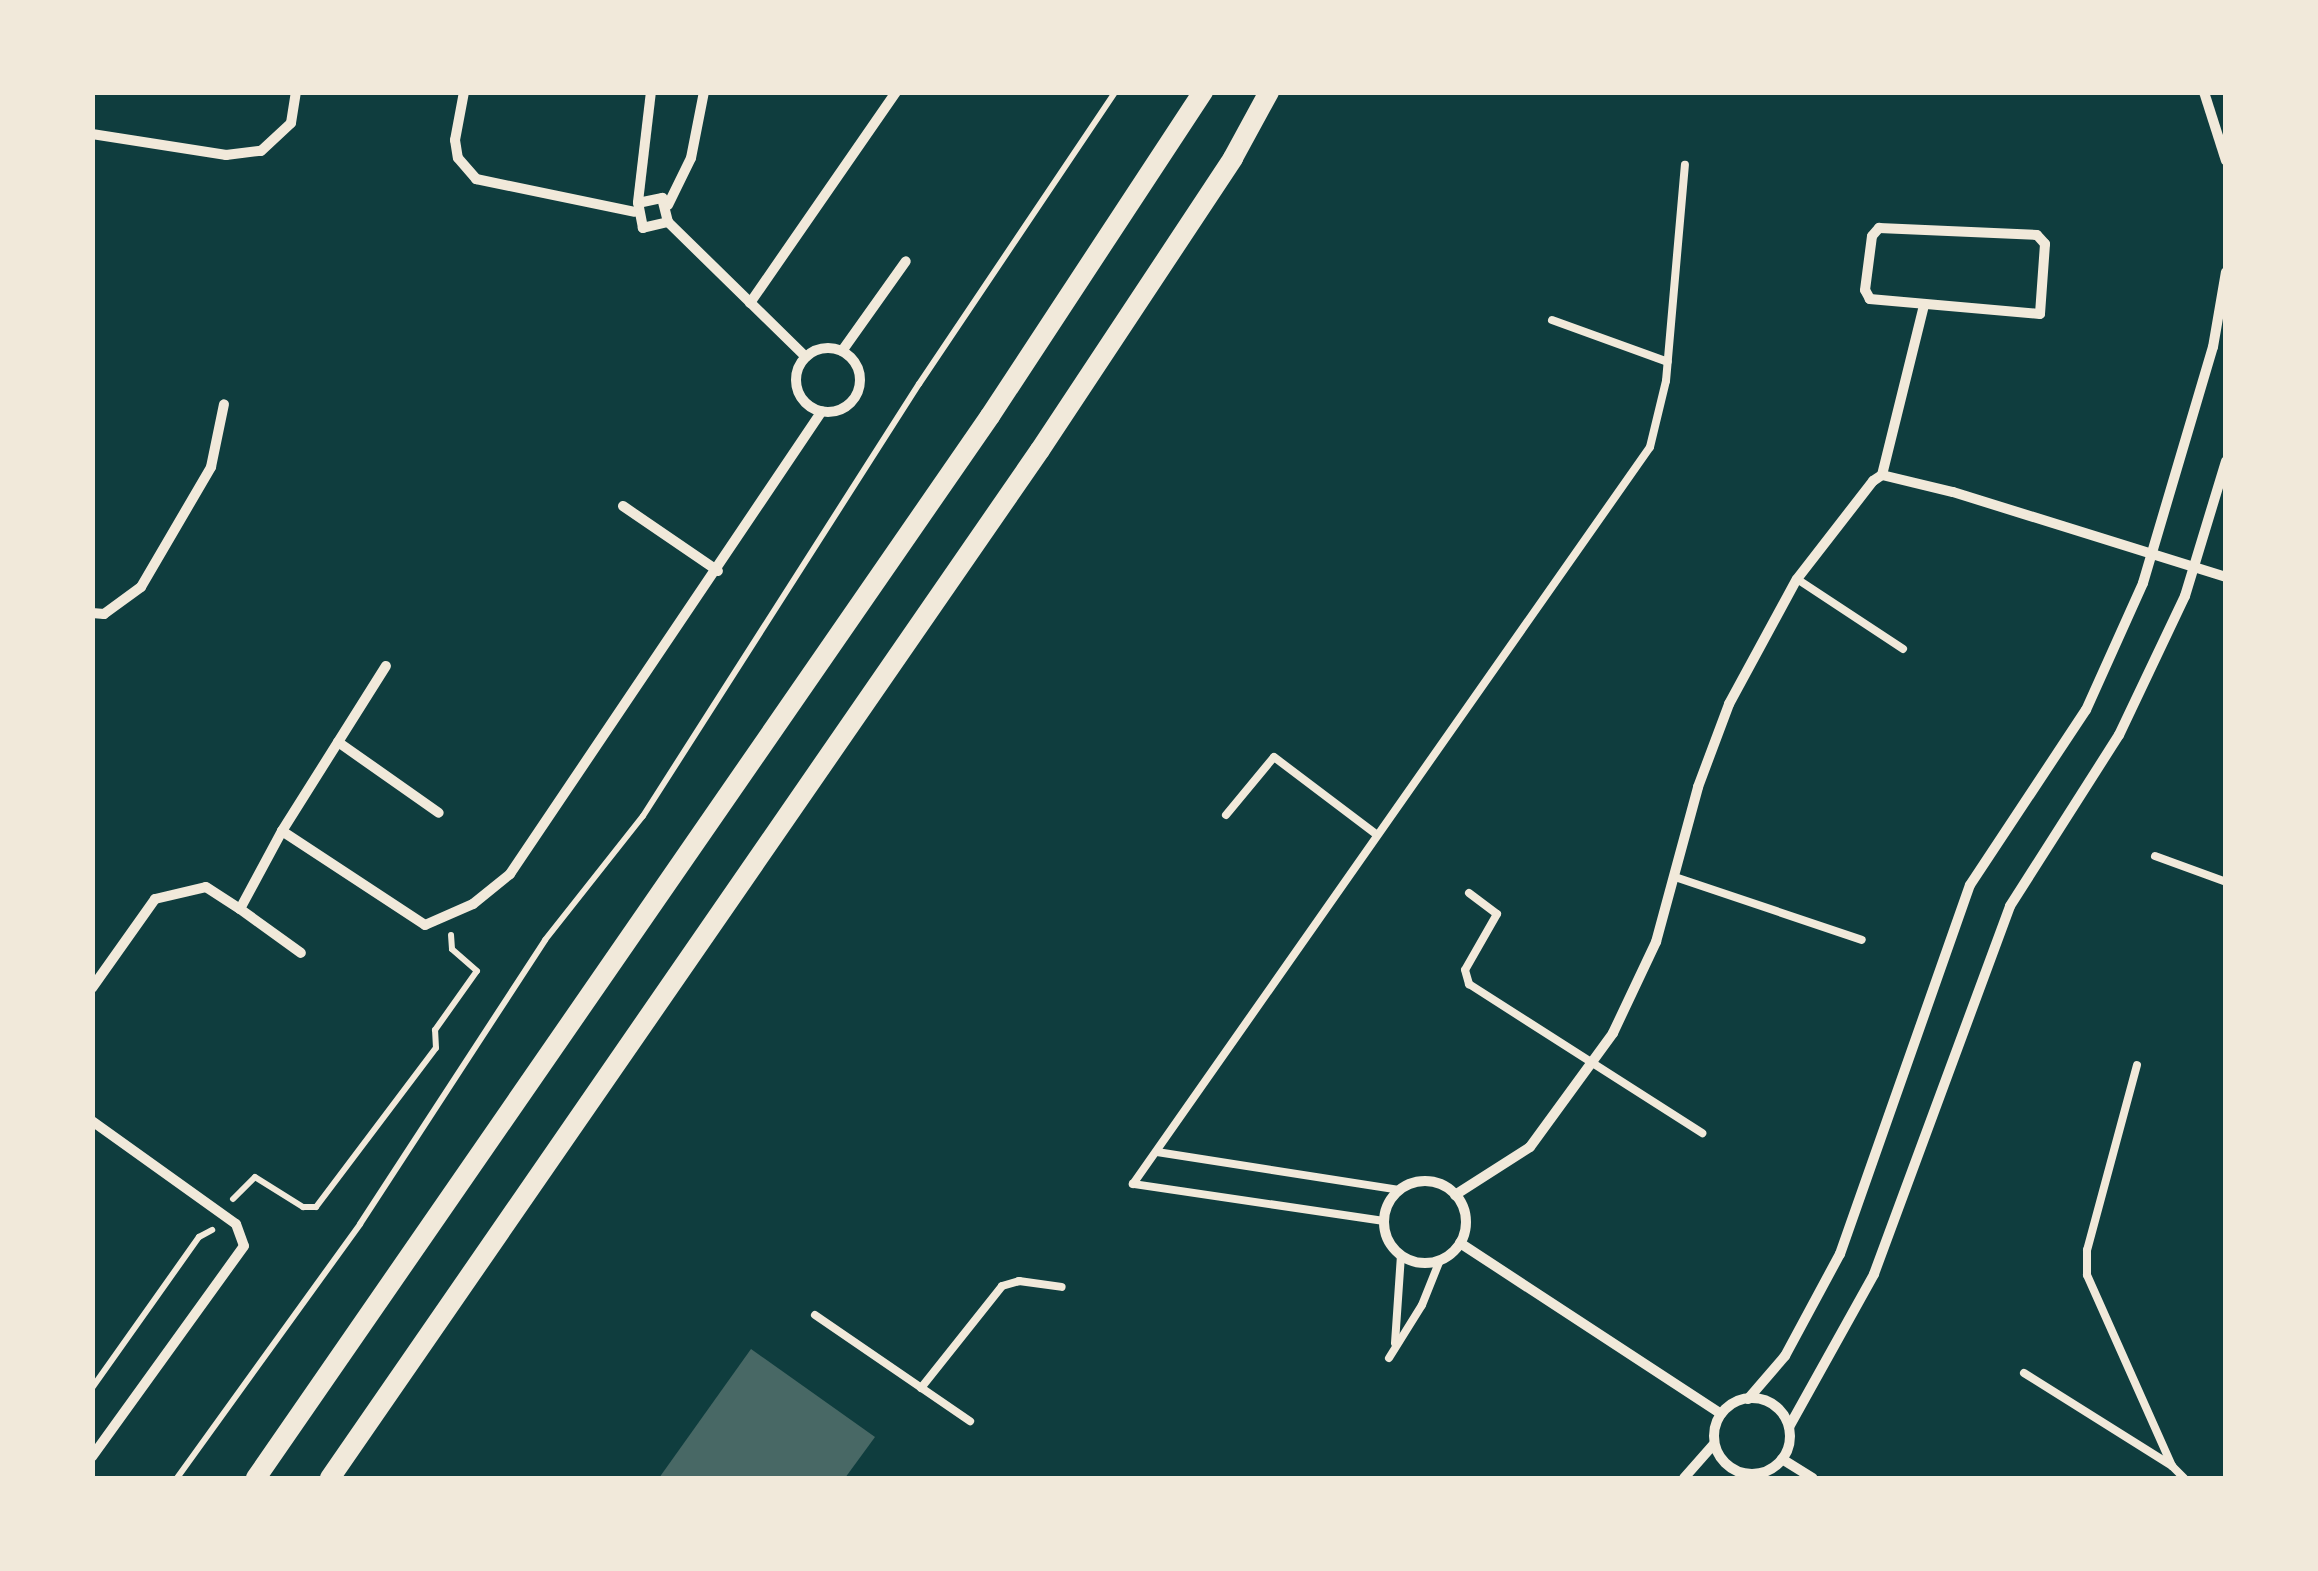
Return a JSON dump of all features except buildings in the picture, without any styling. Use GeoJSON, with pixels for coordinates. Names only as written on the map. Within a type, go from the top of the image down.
{"type":"FeatureCollection","features":[{"type":"Feature","properties":{"kind":"main road"},"geometry":{"type":"LineString","coordinates":[[256,1478],[990,416],[1203,92]]}},
{"type":"Feature","properties":{"kind":"main road"},"geometry":{"type":"LineString","coordinates":[[330,1478],[1040,450],[1234,158],[1268,92]]}},
{"type":"Feature","properties":{"kind":"street"},"geometry":{"type":"LineString","coordinates":[[92,134],[226,155],[261,152],[291,122],[296,92]]}},
{"type":"Feature","properties":{"kind":"street"},"geometry":{"type":"LineString","coordinates":[[464,92],[456,140],[458,158],[476,179],[636,207],[653,195],[668,204]]}},
{"type":"Feature","properties":{"kind":"street"},"geometry":{"type":"LineString","coordinates":[[750,304],[896,92]]}},
{"type":"Feature","properties":{"kind":"street"},"geometry":{"type":"LineString","coordinates":[[2204,92],[2226,160]]}},
{"type":"Feature","properties":{"kind":"street"},"geometry":{"type":"LineString","coordinates":[[651,93],[636,207],[643,228],[668,222]]}},
{"type":"Feature","properties":{"kind":"street"},"geometry":{"type":"LineString","coordinates":[[703,96],[691,158],[668,204],[668,222],[806,356]]}},
{"type":"Feature","properties":{"kind":"street"},"geometry":{"type":"LineString","coordinates":[[1879,228],[2044,240],[2038,316],[1924,305],[1867,295],[1872,236],[1879,228]]}},
{"type":"Feature","properties":{"kind":"street"},"geometry":{"type":"LineString","coordinates":[[842,351],[906,261]]}},
{"type":"Feature","properties":{"kind":"street"},"geometry":{"type":"LineString","coordinates":[[1684,1478],[1714,1444],[1721,1414],[1748,1398],[1785,1356],[1840,1254],[1970,886],[2086,710],[2153,556],[2213,347],[2226,272]]}},
{"type":"Feature","properties":{"kind":"street"},"geometry":{"type":"LineString","coordinates":[[1456,1194],[1530,1146],[1596,1062],[1644,973],[1723,718],[1796,579],[1848,508],[1882,475],[1924,305]]}},
{"type":"Feature","properties":{"kind":"street"},"geometry":{"type":"LineString","coordinates":[[817,350],[842,351],[859,369],[858,394],[840,411],[822,411],[798,392],[806,356],[817,350]]}},
{"type":"Feature","properties":{"kind":"street"},"geometry":{"type":"LineString","coordinates":[[92,613],[104,614],[140,587],[211,467],[224,404]]}},
{"type":"Feature","properties":{"kind":"street"},"geometry":{"type":"LineString","coordinates":[[282,831],[425,925],[450,914],[510,874],[718,571],[822,411]]}},
{"type":"Feature","properties":{"kind":"street"},"geometry":{"type":"LineString","coordinates":[[1714,1444],[1728,1466],[1745,1476],[1767,1472],[1782,1459],[1789,1427],[1874,1274],[2010,906],[2120,734],[2194,569],[2226,461]]}},
{"type":"Feature","properties":{"kind":"street"},"geometry":{"type":"LineString","coordinates":[[1882,475],[2012,508],[2226,577]]}},
{"type":"Feature","properties":{"kind":"street"},"geometry":{"type":"LineString","coordinates":[[623,506],[718,571]]}},
{"type":"Feature","properties":{"kind":"street"},"geometry":{"type":"LineString","coordinates":[[240,909],[282,831],[386,666]]}},
{"type":"Feature","properties":{"kind":"street"},"geometry":{"type":"LineString","coordinates":[[338,742],[439,812]]}},
{"type":"Feature","properties":{"kind":"street"},"geometry":{"type":"LineString","coordinates":[[92,988],[155,899],[206,887],[301,953]]}},
{"type":"Feature","properties":{"kind":"street"},"geometry":{"type":"LineString","coordinates":[[92,1121],[236,1224],[244,1246],[92,1457]]}},
{"type":"Feature","properties":{"kind":"street"},"geometry":{"type":"LineString","coordinates":[[1422,1181],[1456,1194],[1466,1218],[1460,1242],[1440,1260],[1401,1255],[1384,1220],[1399,1190],[1422,1181]]}},
{"type":"Feature","properties":{"kind":"street"},"geometry":{"type":"LineString","coordinates":[[1460,1242],[1721,1414]]}},
{"type":"Feature","properties":{"kind":"street"},"geometry":{"type":"LineString","coordinates":[[1748,1398],[1770,1403],[1789,1427]]}},
{"type":"Feature","properties":{"kind":"street"},"geometry":{"type":"LineString","coordinates":[[1782,1459],[1813,1478]]}},
{"type":"Feature","properties":{"kind":"lane"},"geometry":{"type":"LineString","coordinates":[[1384,1220],[1133,1184],[1377,834],[1448,742],[1650,447],[1668,362],[1685,165]]}},
{"type":"Feature","properties":{"kind":"lane"},"geometry":{"type":"LineString","coordinates":[[1552,320],[1668,362]]}},
{"type":"Feature","properties":{"kind":"lane"},"geometry":{"type":"LineString","coordinates":[[1796,579],[1903,649]]}},
{"type":"Feature","properties":{"kind":"lane"},"geometry":{"type":"LineString","coordinates":[[1226,816],[1274,756],[1377,834]]}},
{"type":"Feature","properties":{"kind":"lane"},"geometry":{"type":"LineString","coordinates":[[2155,856],[2226,882]]}},
{"type":"Feature","properties":{"kind":"lane"},"geometry":{"type":"LineString","coordinates":[[1676,877],[1862,940]]}},
{"type":"Feature","properties":{"kind":"lane"},"geometry":{"type":"LineString","coordinates":[[1468,893],[1497,918],[1465,980],[1702,1133]]}},
{"type":"Feature","properties":{"kind":"lane"},"geometry":{"type":"LineString","coordinates":[[2137,1065],[2088,1250],[2087,1275],[2172,1466]]}},
{"type":"Feature","properties":{"kind":"lane"},"geometry":{"type":"LineString","coordinates":[[1157,1152],[1399,1190]]}},
{"type":"Feature","properties":{"kind":"lane"},"geometry":{"type":"LineString","coordinates":[[1395,1343],[1401,1255]]}},
{"type":"Feature","properties":{"kind":"lane"},"geometry":{"type":"LineString","coordinates":[[1389,1358],[1422,1305],[1440,1260]]}},
{"type":"Feature","properties":{"kind":"lane"},"geometry":{"type":"LineString","coordinates":[[921,1388],[1002,1286],[1020,1281],[1062,1287]]}},
{"type":"Feature","properties":{"kind":"lane"},"geometry":{"type":"LineString","coordinates":[[815,1315],[970,1421]]}},
{"type":"Feature","properties":{"kind":"lane"},"geometry":{"type":"LineString","coordinates":[[2024,1372],[2172,1466],[2184,1478]]}},
{"type":"Feature","properties":{"kind":"path"},"geometry":{"type":"LineString","coordinates":[[177,1478],[360,1224],[545,940],[644,816],[919,384],[1116,92]]}},
{"type":"Feature","properties":{"kind":"path"},"geometry":{"type":"LineString","coordinates":[[92,1388],[222,1214],[255,1177],[303,1207],[316,1207],[436,1048],[435,1030],[477,971],[452,949],[450,914]]}}]}
